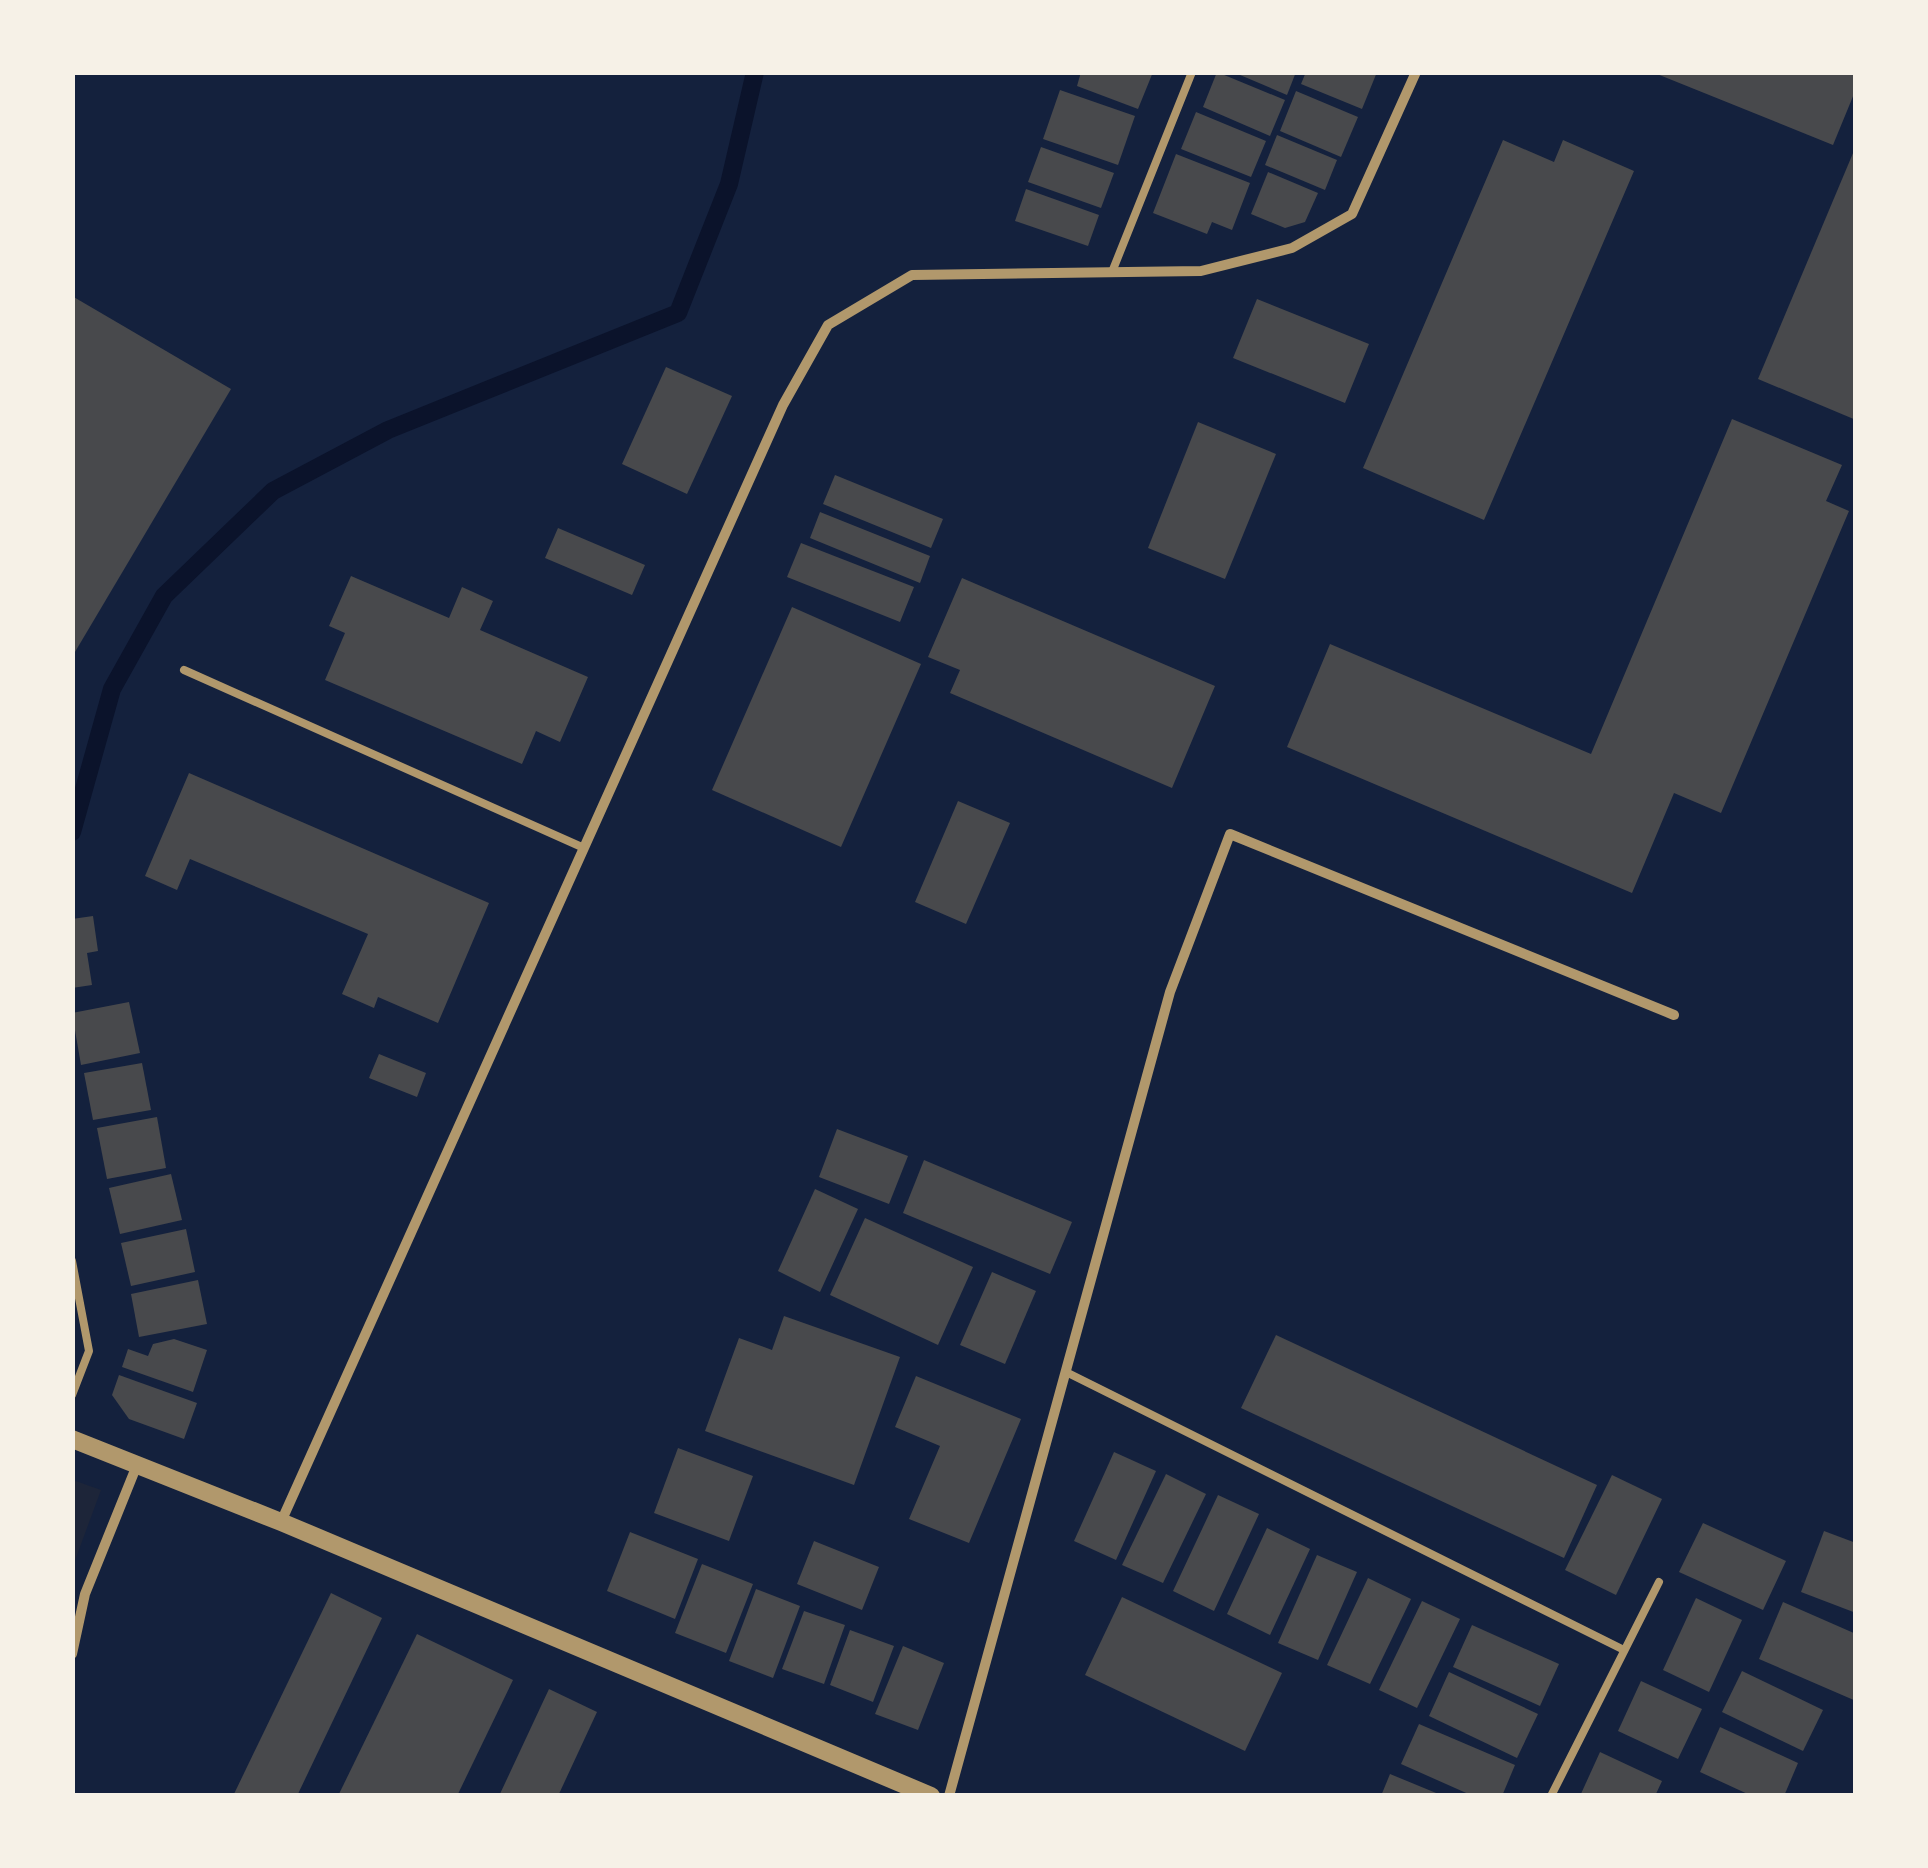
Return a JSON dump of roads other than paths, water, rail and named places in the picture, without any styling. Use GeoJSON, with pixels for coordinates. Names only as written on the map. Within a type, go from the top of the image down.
{"type":"FeatureCollection","features":[{"type":"Feature","properties":{"kind":"street"},"geometry":{"type":"LineString","coordinates":[[280,1522],[783,405],[828,325],[912,275],[1202,271],[1292,248],[1352,214],[1416,72]]}},
{"type":"Feature","properties":{"kind":"street"},"geometry":{"type":"LineString","coordinates":[[950,1796],[1170,992],[1230,834],[1674,1015]]}},
{"type":"Feature","properties":{"kind":"street"},"geometry":{"type":"LineString","coordinates":[[72,1440],[280,1522],[931,1796]]}},
{"type":"Feature","properties":{"kind":"street"},"geometry":{"type":"LineString","coordinates":[[72,1654],[86,1594],[137,1465]]}},
{"type":"Feature","properties":{"kind":"lane"},"geometry":{"type":"LineString","coordinates":[[1112,272],[1192,72]]}},
{"type":"Feature","properties":{"kind":"lane"},"geometry":{"type":"LineString","coordinates":[[184,670],[584,848]]}},
{"type":"Feature","properties":{"kind":"lane"},"geometry":{"type":"LineString","coordinates":[[72,1261],[90,1350],[72,1394]]}},
{"type":"Feature","properties":{"kind":"lane"},"geometry":{"type":"LineString","coordinates":[[1066,1372],[1624,1650]]}},
{"type":"Feature","properties":{"kind":"lane"},"geometry":{"type":"LineString","coordinates":[[1551,1796],[1660,1582]]}},
{"type":"Feature","properties":{"kind":"waterway"},"geometry":{"type":"LineString","coordinates":[[72,832],[112,689],[164,596],[273,491],[388,430],[678,313],[729,184],[755,72]]}}]}
